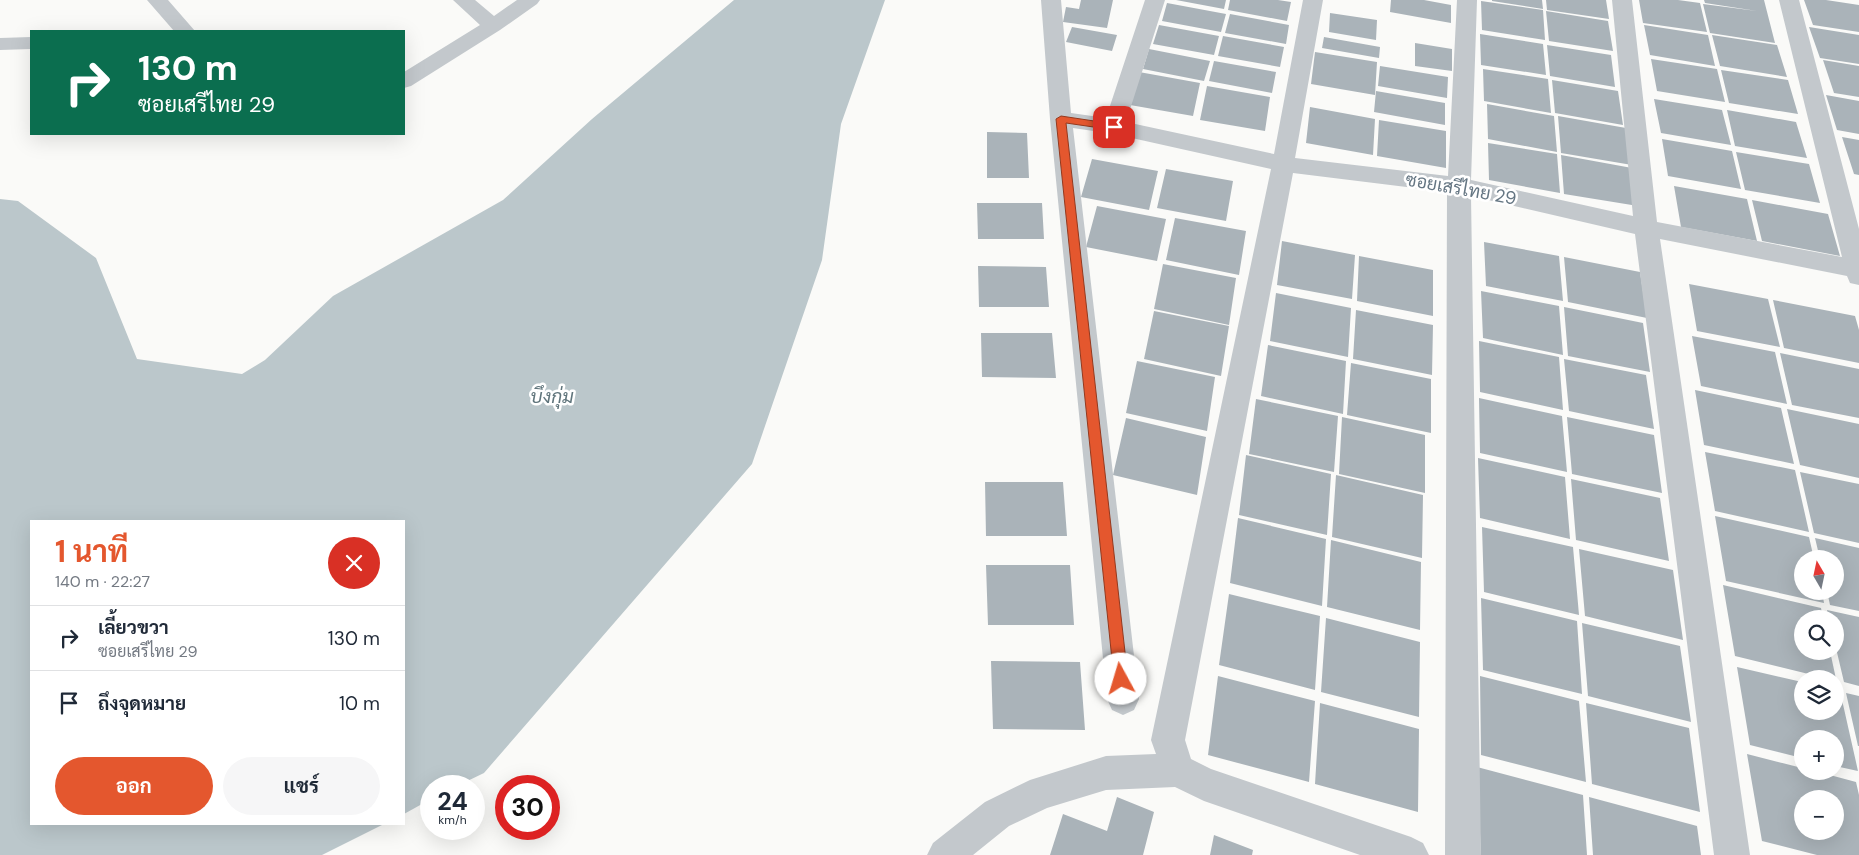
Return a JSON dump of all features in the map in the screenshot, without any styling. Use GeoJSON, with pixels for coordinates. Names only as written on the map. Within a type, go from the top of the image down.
{"type":"FeatureCollection","features":[{"type":"Feature","properties":{"kind":"street"},"geometry":{"type":"LineString","coordinates":[[157,0],[184,30]]}},
{"type":"Feature","properties":{"kind":"street"},"geometry":{"type":"LineString","coordinates":[[463,0],[493,26]]}},
{"type":"Feature","properties":{"kind":"street"},"geometry":{"type":"LineString","coordinates":[[405,79],[493,26],[530,0]]}},
{"type":"Feature","properties":{"kind":"street"},"geometry":{"type":"LineString","coordinates":[[1051,0],[1061,119],[1123,698]]}},
{"type":"Feature","properties":{"kind":"street"},"geometry":{"type":"LineString","coordinates":[[1114,127],[1155,0]]}},
{"type":"Feature","properties":{"kind":"street"},"geometry":{"type":"LineString","coordinates":[[1178,770],[1168,740],[1283,164],[1313,0]]}},
{"type":"Feature","properties":{"kind":"street"},"geometry":{"type":"LineString","coordinates":[[1463,855],[1459,185],[1467,0]]}},
{"type":"Feature","properties":{"kind":"street"},"geometry":{"type":"LineString","coordinates":[[1622,0],[1646,228],[1732,855]]}},
{"type":"Feature","properties":{"kind":"street"},"geometry":{"type":"LineString","coordinates":[[1789,0],[1858,272]]}},
{"type":"Feature","properties":{"kind":"street"},"geometry":{"type":"LineString","coordinates":[[0,44],[30,44]]}},
{"type":"Feature","properties":{"kind":"street","name":"ซอยเสรีไทย 29"},"geometry":{"type":"LineString","coordinates":[[1061,119],[1114,127],[1283,164],[1459,185],[1646,228],[1858,272]]}},
{"type":"Feature","properties":{"kind":"street"},"geometry":{"type":"LineString","coordinates":[[945,855],[997,814],[1042,792],[1106,774],[1178,770],[1204,784],[1411,855]]}},
{"type":"Feature","properties":{"kind":"water","name":"บึงกุ่ม"},"geometry":{"type":"Polygon","coordinates":[[[734,0],[885,0],[841,124],[822,260],[752,464],[484,773],[480,775],[420,775],[420,805],[405,813],[405,520],[30,520],[30,825],[382,825],[322,855],[0,855],[0,199],[18,201],[96,258],[137,359],[242,374],[265,360],[333,296],[503,200],[592,119],[734,0]]]}},
{"type":"Feature","properties":{"kind":"building"},"geometry":{"type":"Polygon","coordinates":[[[1081,0],[1113,0],[1107,28],[1063,22],[1066,7],[1079,9],[1081,0]]]}},
{"type":"Feature","properties":{"kind":"building"},"geometry":{"type":"Polygon","coordinates":[[[1176,0],[1226,0],[1224,9],[1176,0]]]}},
{"type":"Feature","properties":{"kind":"building"},"geometry":{"type":"Polygon","coordinates":[[[1230,0],[1278,0],[1291,2],[1287,21],[1228,10],[1230,0]]]}},
{"type":"Feature","properties":{"kind":"building"},"geometry":{"type":"Polygon","coordinates":[[[1391,0],[1424,0],[1451,5],[1451,23],[1390,12],[1391,0]]]}},
{"type":"Feature","properties":{"kind":"building"},"geometry":{"type":"Polygon","coordinates":[[[1542,0],[1543,9],[1492,1],[1542,0]]]}},
{"type":"Feature","properties":{"kind":"building"},"geometry":{"type":"Polygon","coordinates":[[[1546,0],[1606,0],[1609,19],[1547,10],[1546,0]]]}},
{"type":"Feature","properties":{"kind":"building"},"geometry":{"type":"Polygon","coordinates":[[[1639,0],[1678,0],[1700,3],[1707,32],[1643,23],[1639,0]]]}},
{"type":"Feature","properties":{"kind":"building"},"geometry":{"type":"Polygon","coordinates":[[[1704,0],[1764,0],[1775,43],[1710,33],[1703,4],[1757,11],[1705,3],[1704,0]]]}},
{"type":"Feature","properties":{"kind":"building"},"geometry":{"type":"Polygon","coordinates":[[[1804,0],[1826,0],[1859,5],[1859,32],[1813,25],[1804,0]]]}},
{"type":"Feature","properties":{"kind":"building"},"geometry":{"type":"Polygon","coordinates":[[[1481,1],[1543,10],[1545,40],[1482,30],[1481,1]]]}},
{"type":"Feature","properties":{"kind":"building"},"geometry":{"type":"Polygon","coordinates":[[[1167,3],[1226,14],[1221,32],[1162,21],[1167,3]]]}},
{"type":"Feature","properties":{"kind":"building"},"geometry":{"type":"Polygon","coordinates":[[[1546,11],[1608,21],[1613,51],[1549,41],[1546,11]]]}},
{"type":"Feature","properties":{"kind":"building"},"geometry":{"type":"Polygon","coordinates":[[[1330,13],[1377,20],[1376,40],[1329,32],[1330,13]]]}},
{"type":"Feature","properties":{"kind":"building"},"geometry":{"type":"Polygon","coordinates":[[[1230,14],[1289,25],[1286,44],[1225,33],[1230,14]]]}},
{"type":"Feature","properties":{"kind":"building"},"geometry":{"type":"Polygon","coordinates":[[[1159,25],[1219,36],[1214,55],[1153,44],[1159,25]]]}},
{"type":"Feature","properties":{"kind":"building"},"geometry":{"type":"Polygon","coordinates":[[[1644,25],[1708,35],[1715,66],[1650,55],[1644,25]]]}},
{"type":"Feature","properties":{"kind":"building"},"geometry":{"type":"Polygon","coordinates":[[[1072,27],[1117,35],[1112,51],[1066,42],[1072,27]]]}},
{"type":"Feature","properties":{"kind":"building"},"geometry":{"type":"Polygon","coordinates":[[[1809,27],[1859,35],[1859,64],[1820,58],[1809,27]]]}},
{"type":"Feature","properties":{"kind":"building"},"geometry":{"type":"Polygon","coordinates":[[[1480,34],[1543,44],[1546,75],[1481,65],[1480,34]]]}},
{"type":"Feature","properties":{"kind":"building"},"geometry":{"type":"Polygon","coordinates":[[[1712,35],[1777,45],[1787,77],[1720,66],[1712,35]]]}},
{"type":"Feature","properties":{"kind":"building"},"geometry":{"type":"Polygon","coordinates":[[[1223,36],[1284,47],[1280,67],[1218,56],[1223,36]]]}},
{"type":"Feature","properties":{"kind":"building"},"geometry":{"type":"Polygon","coordinates":[[[1324,37],[1380,47],[1379,58],[1322,48],[1324,37]]]}},
{"type":"Feature","properties":{"kind":"building"},"geometry":{"type":"Polygon","coordinates":[[[1415,43],[1452,49],[1452,71],[1415,66],[1415,43]]]}},
{"type":"Feature","properties":{"kind":"building"},"geometry":{"type":"Polygon","coordinates":[[[1547,45],[1611,55],[1615,87],[1550,76],[1547,45]]]}},
{"type":"Feature","properties":{"kind":"building"},"geometry":{"type":"Polygon","coordinates":[[[1149,49],[1210,61],[1204,81],[1143,69],[1149,49]]]}},
{"type":"Feature","properties":{"kind":"building"},"geometry":{"type":"Polygon","coordinates":[[[1315,52],[1377,62],[1375,95],[1311,84],[1315,52]]]}},
{"type":"Feature","properties":{"kind":"building"},"geometry":{"type":"Polygon","coordinates":[[[1651,59],[1717,69],[1725,102],[1657,91],[1651,59]]]}},
{"type":"Feature","properties":{"kind":"building"},"geometry":{"type":"Polygon","coordinates":[[[1823,60],[1859,66],[1859,97],[1834,93],[1823,60]]]}},
{"type":"Feature","properties":{"kind":"building"},"geometry":{"type":"Polygon","coordinates":[[[1214,61],[1276,72],[1272,93],[1209,81],[1214,61]]]}},
{"type":"Feature","properties":{"kind":"building"},"geometry":{"type":"Polygon","coordinates":[[[1380,66],[1448,77],[1447,98],[1378,86],[1380,66]]]}},
{"type":"Feature","properties":{"kind":"building"},"geometry":{"type":"Polygon","coordinates":[[[1483,69],[1548,79],[1551,113],[1484,101],[1483,69]]]}},
{"type":"Feature","properties":{"kind":"building"},"geometry":{"type":"Polygon","coordinates":[[[1721,70],[1788,80],[1798,114],[1729,103],[1721,70]]]}},
{"type":"Feature","properties":{"kind":"building"},"geometry":{"type":"Polygon","coordinates":[[[1139,72],[1200,83],[1193,116],[1130,105],[1139,72]]]}},
{"type":"Feature","properties":{"kind":"building"},"geometry":{"type":"Polygon","coordinates":[[[1552,80],[1618,91],[1623,125],[1555,113],[1552,80]]]}},
{"type":"Feature","properties":{"kind":"building"},"geometry":{"type":"Polygon","coordinates":[[[1207,86],[1270,97],[1265,131],[1200,120],[1207,86]]]}},
{"type":"Feature","properties":{"kind":"building"},"geometry":{"type":"Polygon","coordinates":[[[1376,91],[1445,103],[1445,125],[1374,112],[1376,91]]]}},
{"type":"Feature","properties":{"kind":"building"},"geometry":{"type":"Polygon","coordinates":[[[1826,95],[1859,101],[1859,134],[1837,130],[1826,95]]]}},
{"type":"Feature","properties":{"kind":"building"},"geometry":{"type":"Polygon","coordinates":[[[1654,99],[1722,110],[1731,145],[1661,133],[1654,99]]]}},
{"type":"Feature","properties":{"kind":"building"},"geometry":{"type":"Polygon","coordinates":[[[1487,104],[1554,116],[1557,152],[1488,139],[1487,104]]]}},
{"type":"Feature","properties":{"kind":"building"},"geometry":{"type":"Polygon","coordinates":[[[1310,107],[1375,119],[1373,155],[1306,143],[1310,107]]]}},
{"type":"Feature","properties":{"kind":"building"},"geometry":{"type":"Polygon","coordinates":[[[1727,110],[1796,122],[1807,158],[1735,146],[1727,110]]]}},
{"type":"Feature","properties":{"kind":"building"},"geometry":{"type":"Polygon","coordinates":[[[1558,116],[1626,128],[1632,165],[1561,153],[1558,116]]]}},
{"type":"Feature","properties":{"kind":"building"},"geometry":{"type":"Polygon","coordinates":[[[1379,120],[1446,131],[1446,168],[1377,156],[1379,120]]]}},
{"type":"Feature","properties":{"kind":"building"},"geometry":{"type":"Polygon","coordinates":[[[987,132],[1027,133],[1029,178],[987,178],[987,132]]]}},
{"type":"Feature","properties":{"kind":"building"},"geometry":{"type":"Polygon","coordinates":[[[1842,137],[1859,140],[1859,175],[1854,174],[1842,137]]]}},
{"type":"Feature","properties":{"kind":"building"},"geometry":{"type":"Polygon","coordinates":[[[1662,139],[1732,151],[1741,189],[1668,176],[1662,139]]]}},
{"type":"Feature","properties":{"kind":"building"},"geometry":{"type":"Polygon","coordinates":[[[1488,143],[1557,154],[1560,193],[1489,180],[1488,143]]]}},
{"type":"Feature","properties":{"kind":"building"},"geometry":{"type":"Polygon","coordinates":[[[1736,152],[1809,164],[1820,203],[1745,190],[1736,152]]]}},
{"type":"Feature","properties":{"kind":"building"},"geometry":{"type":"Polygon","coordinates":[[[1561,155],[1632,168],[1638,206],[1564,194],[1561,155]]]}},
{"type":"Feature","properties":{"kind":"building"},"geometry":{"type":"Polygon","coordinates":[[[1092,159],[1158,171],[1149,210],[1081,197],[1092,159]]]}},
{"type":"Feature","properties":{"kind":"building"},"geometry":{"type":"Polygon","coordinates":[[[1166,169],[1233,181],[1226,221],[1157,208],[1166,169]]]}},
{"type":"Feature","properties":{"kind":"building"},"geometry":{"type":"Polygon","coordinates":[[[1674,186],[1747,199],[1757,241],[1681,227],[1674,186]]]}},
{"type":"Feature","properties":{"kind":"building"},"geometry":{"type":"Polygon","coordinates":[[[1752,200],[1828,214],[1840,256],[1762,241],[1752,200]]]}},
{"type":"Feature","properties":{"kind":"building"},"geometry":{"type":"Polygon","coordinates":[[[977,203],[1042,203],[1044,239],[978,239],[977,203]]]}},
{"type":"Feature","properties":{"kind":"building"},"geometry":{"type":"Polygon","coordinates":[[[1097,206],[1166,219],[1157,261],[1086,247],[1097,206]]]}},
{"type":"Feature","properties":{"kind":"building"},"geometry":{"type":"Polygon","coordinates":[[[1175,218],[1246,231],[1239,275],[1166,260],[1175,218]]]}},
{"type":"Feature","properties":{"kind":"building"},"geometry":{"type":"Polygon","coordinates":[[[1282,241],[1355,255],[1352,299],[1277,285],[1282,241]]]}},
{"type":"Feature","properties":{"kind":"building"},"geometry":{"type":"Polygon","coordinates":[[[1484,242],[1559,256],[1563,301],[1486,286],[1484,242]]]}},
{"type":"Feature","properties":{"kind":"building"},"geometry":{"type":"Polygon","coordinates":[[[1359,256],[1433,270],[1433,316],[1357,301],[1359,256]]]}},
{"type":"Feature","properties":{"kind":"building"},"geometry":{"type":"Polygon","coordinates":[[[1564,257],[1640,272],[1647,318],[1568,302],[1564,257]]]}},
{"type":"Feature","properties":{"kind":"building"},"geometry":{"type":"Polygon","coordinates":[[[1163,264],[1236,278],[1229,325],[1154,309],[1163,264]]]}},
{"type":"Feature","properties":{"kind":"building"},"geometry":{"type":"Polygon","coordinates":[[[978,266],[1046,267],[1049,307],[979,307],[978,266]]]}},
{"type":"Feature","properties":{"kind":"building"},"geometry":{"type":"Polygon","coordinates":[[[1689,284],[1768,299],[1780,347],[1697,331],[1689,284]]]}},
{"type":"Feature","properties":{"kind":"building"},"geometry":{"type":"Polygon","coordinates":[[[1481,291],[1559,306],[1563,355],[1483,338],[1481,291]]]}},
{"type":"Feature","properties":{"kind":"building"},"geometry":{"type":"Polygon","coordinates":[[[1276,293],[1351,308],[1348,357],[1270,341],[1276,293]]]}},
{"type":"Feature","properties":{"kind":"building"},"geometry":{"type":"Polygon","coordinates":[[[1773,300],[1855,316],[1859,330],[1859,363],[1784,348],[1773,300]]]}},
{"type":"Feature","properties":{"kind":"building"},"geometry":{"type":"Polygon","coordinates":[[[1564,307],[1643,323],[1650,372],[1568,356],[1564,307]]]}},
{"type":"Feature","properties":{"kind":"building"},"geometry":{"type":"Polygon","coordinates":[[[1356,310],[1433,325],[1432,375],[1353,359],[1356,310]]]}},
{"type":"Feature","properties":{"kind":"building"},"geometry":{"type":"Polygon","coordinates":[[[1154,311],[1229,326],[1221,376],[1144,359],[1154,311]]]}},
{"type":"Feature","properties":{"kind":"building"},"geometry":{"type":"Polygon","coordinates":[[[981,333],[1052,333],[1056,378],[982,377],[981,333]]]}},
{"type":"Feature","properties":{"kind":"building"},"geometry":{"type":"Polygon","coordinates":[[[1692,336],[1775,352],[1787,404],[1701,386],[1692,336]]]}},
{"type":"Feature","properties":{"kind":"building"},"geometry":{"type":"Polygon","coordinates":[[[1479,341],[1559,357],[1563,410],[1480,392],[1479,341]]]}},
{"type":"Feature","properties":{"kind":"building"},"geometry":{"type":"Polygon","coordinates":[[[1268,345],[1346,361],[1343,414],[1261,396],[1268,345]]]}},
{"type":"Feature","properties":{"kind":"building"},"geometry":{"type":"Polygon","coordinates":[[[1780,353],[1859,369],[1859,418],[1792,405],[1780,353]]]}},
{"type":"Feature","properties":{"kind":"building"},"geometry":{"type":"Polygon","coordinates":[[[1564,359],[1646,375],[1654,429],[1569,411],[1564,359]]]}},
{"type":"Feature","properties":{"kind":"building"},"geometry":{"type":"Polygon","coordinates":[[[1137,361],[1215,377],[1207,431],[1126,413],[1137,361]]]}},
{"type":"Feature","properties":{"kind":"building"},"geometry":{"type":"Polygon","coordinates":[[[1351,363],[1431,379],[1431,433],[1347,415],[1351,363]]]}},
{"type":"Feature","properties":{"kind":"building"},"geometry":{"type":"Polygon","coordinates":[[[1695,390],[1781,408],[1794,464],[1704,445],[1695,390]]]}},
{"type":"Feature","properties":{"kind":"building"},"geometry":{"type":"Polygon","coordinates":[[[1479,398],[1562,416],[1567,472],[1480,453],[1479,398]]]}},
{"type":"Feature","properties":{"kind":"building"},"geometry":{"type":"Polygon","coordinates":[[[1256,399],[1338,416],[1334,472],[1249,454],[1256,399]]]}},
{"type":"Feature","properties":{"kind":"building"},"geometry":{"type":"Polygon","coordinates":[[[1787,409],[1859,424],[1859,478],[1800,465],[1787,409]]]}},
{"type":"Feature","properties":{"kind":"building"},"geometry":{"type":"Polygon","coordinates":[[[1342,417],[1425,435],[1425,493],[1339,474],[1342,417]]]}},
{"type":"Feature","properties":{"kind":"building"},"geometry":{"type":"Polygon","coordinates":[[[1567,417],[1654,435],[1662,493],[1572,474],[1567,417]]]}},
{"type":"Feature","properties":{"kind":"building"},"geometry":{"type":"Polygon","coordinates":[[[1126,418],[1206,437],[1197,495],[1113,475],[1126,418]]]}},
{"type":"Feature","properties":{"kind":"building"},"geometry":{"type":"Polygon","coordinates":[[[1705,452],[1795,470],[1809,532],[1715,511],[1705,452]]]}},
{"type":"Feature","properties":{"kind":"building"},"geometry":{"type":"Polygon","coordinates":[[[1246,455],[1331,474],[1327,535],[1239,515],[1246,455]]]}},
{"type":"Feature","properties":{"kind":"building"},"geometry":{"type":"Polygon","coordinates":[[[1478,458],[1565,477],[1570,539],[1480,518],[1478,458]]]}},
{"type":"Feature","properties":{"kind":"building"},"geometry":{"type":"Polygon","coordinates":[[[1800,472],[1859,484],[1859,543],[1814,533],[1800,472]]]}},
{"type":"Feature","properties":{"kind":"building"},"geometry":{"type":"Polygon","coordinates":[[[1336,475],[1423,495],[1422,558],[1332,537],[1336,475]]]}},
{"type":"Feature","properties":{"kind":"building"},"geometry":{"type":"Polygon","coordinates":[[[1571,479],[1660,498],[1669,561],[1576,540],[1571,479]]]}},
{"type":"Feature","properties":{"kind":"building"},"geometry":{"type":"Polygon","coordinates":[[[985,482],[1063,482],[1067,536],[986,536],[985,482]]]}},
{"type":"Feature","properties":{"kind":"building"},"geometry":{"type":"Polygon","coordinates":[[[1715,516],[1809,537],[1812,550],[1794,550],[1794,596],[1726,581],[1715,516]]]}},
{"type":"Feature","properties":{"kind":"building"},"geometry":{"type":"Polygon","coordinates":[[[1238,518],[1326,539],[1322,606],[1230,583],[1238,518]]]}},
{"type":"Feature","properties":{"kind":"building"},"geometry":{"type":"Polygon","coordinates":[[[1482,527],[1573,547],[1579,615],[1484,592],[1482,527]]]}},
{"type":"Feature","properties":{"kind":"building"},"geometry":{"type":"Polygon","coordinates":[[[1815,538],[1859,548],[1859,611],[1830,605],[1829,600],[1844,600],[1844,550],[1818,550],[1815,538]]]}},
{"type":"Feature","properties":{"kind":"building"},"geometry":{"type":"Polygon","coordinates":[[[1331,540],[1421,562],[1420,630],[1327,607],[1331,540]]]}},
{"type":"Feature","properties":{"kind":"building"},"geometry":{"type":"Polygon","coordinates":[[[1579,549],[1673,570],[1683,640],[1585,616],[1579,549]]]}},
{"type":"Feature","properties":{"kind":"building"},"geometry":{"type":"Polygon","coordinates":[[[986,565],[1070,565],[1074,625],[988,625],[986,565]]]}},
{"type":"Feature","properties":{"kind":"building"},"geometry":{"type":"Polygon","coordinates":[[[1723,585],[1821,608],[1821,610],[1794,610],[1794,660],[1832,660],[1834,670],[1794,670],[1735,656],[1723,585]]]}},
{"type":"Feature","properties":{"kind":"building"},"geometry":{"type":"Polygon","coordinates":[[[1229,594],[1320,616],[1315,690],[1219,665],[1229,594]]]}},
{"type":"Feature","properties":{"kind":"building"},"geometry":{"type":"Polygon","coordinates":[[[1481,598],[1577,621],[1582,694],[1483,670],[1481,598]]]}},
{"type":"Feature","properties":{"kind":"building"},"geometry":{"type":"Polygon","coordinates":[[[1811,600],[1824,600],[1824,603],[1811,600]]]}},
{"type":"Feature","properties":{"kind":"building"},"geometry":{"type":"Polygon","coordinates":[[[1844,614],[1859,617],[1859,686],[1844,682],[1844,670],[1841,670],[1839,660],[1844,660],[1844,614]]]}},
{"type":"Feature","properties":{"kind":"building"},"geometry":{"type":"Polygon","coordinates":[[[1326,618],[1420,642],[1419,717],[1321,692],[1326,618]]]}},
{"type":"Feature","properties":{"kind":"building"},"geometry":{"type":"Polygon","coordinates":[[[1582,623],[1680,646],[1691,722],[1588,696],[1582,623]]]}},
{"type":"Feature","properties":{"kind":"building"},"geometry":{"type":"Polygon","coordinates":[[[991,661],[1080,662],[1085,730],[993,729],[991,661]]]}},
{"type":"Feature","properties":{"kind":"building"},"geometry":{"type":"Polygon","coordinates":[[[1737,667],[1794,680],[1794,720],[1844,720],[1844,709],[1858,771],[1844,768],[1844,730],[1794,730],[1794,756],[1750,745],[1737,667]]]}},
{"type":"Feature","properties":{"kind":"building"},"geometry":{"type":"Polygon","coordinates":[[[1218,676],[1315,701],[1309,782],[1208,755],[1218,676]]]}},
{"type":"Feature","properties":{"kind":"building"},"geometry":{"type":"Polygon","coordinates":[[[1480,676],[1579,701],[1586,782],[1481,755],[1480,676]]]}},
{"type":"Feature","properties":{"kind":"building"},"geometry":{"type":"Polygon","coordinates":[[[1846,693],[1859,696],[1859,746],[1858,746],[1846,693]]]}},
{"type":"Feature","properties":{"kind":"building"},"geometry":{"type":"Polygon","coordinates":[[[1320,703],[1419,729],[1418,812],[1315,784],[1320,703]]]}},
{"type":"Feature","properties":{"kind":"building"},"geometry":{"type":"Polygon","coordinates":[[[1586,703],[1689,728],[1700,812],[1592,784],[1586,703]]]}},
{"type":"Feature","properties":{"kind":"building"},"geometry":{"type":"Polygon","coordinates":[[[1747,754],[1794,766],[1794,780],[1844,779],[1856,782],[1859,795],[1859,855],[1817,855],[1762,841],[1747,754]]]}},
{"type":"Feature","properties":{"kind":"building"},"geometry":{"type":"Polygon","coordinates":[[[1477,767],[1583,795],[1587,855],[1481,855],[1477,767]]]}},
{"type":"Feature","properties":{"kind":"building"},"geometry":{"type":"Polygon","coordinates":[[[1117,797],[1154,812],[1143,855],[1050,855],[1063,814],[1107,831],[1117,797]]]}},
{"type":"Feature","properties":{"kind":"building"},"geometry":{"type":"Polygon","coordinates":[[[1589,797],[1697,826],[1701,855],[1593,855],[1589,797]]]}},
{"type":"Feature","properties":{"kind":"building"},"geometry":{"type":"Polygon","coordinates":[[[1214,835],[1253,850],[1252,855],[1210,855],[1214,835]]]}},
{"type":"Feature","properties":{"kind":"route"},"geometry":{"type":"LineString","coordinates":[[1114,127],[1061,119],[1121,679]]}}]}
